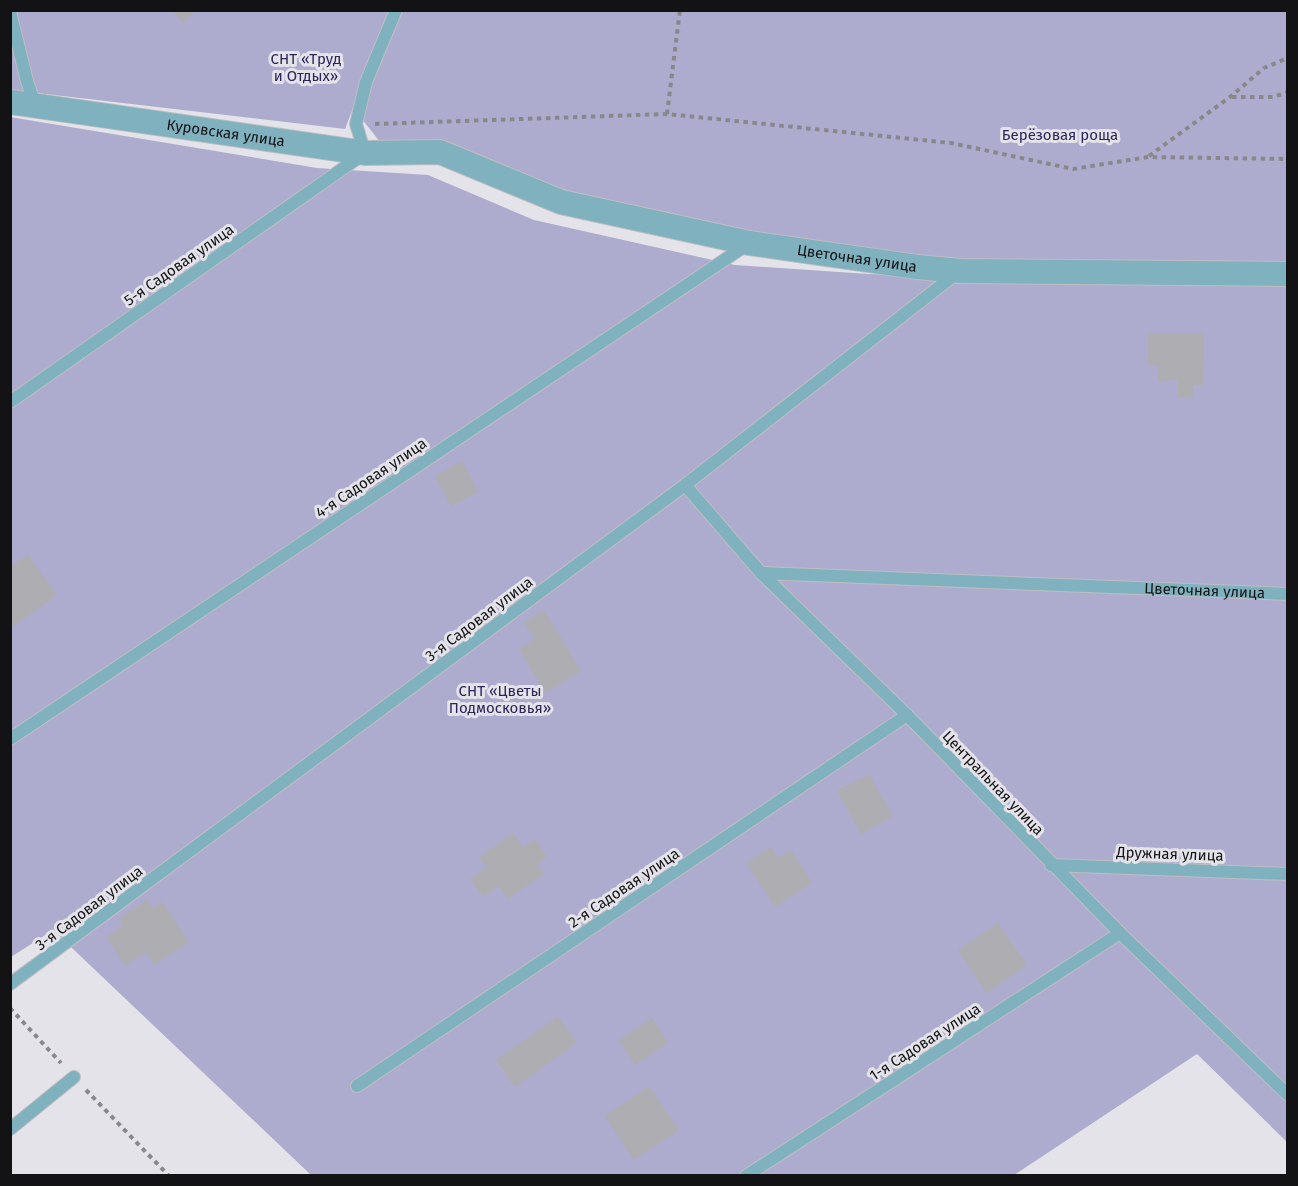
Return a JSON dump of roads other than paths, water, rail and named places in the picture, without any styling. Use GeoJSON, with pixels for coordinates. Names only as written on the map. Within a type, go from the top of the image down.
{"type":"FeatureCollection","features":[{"type":"Feature","properties":{"kind":"street","name":"Куровская улица"},"geometry":{"type":"LineString","coordinates":[[10,102],[365,153],[440,152]]}},
{"type":"Feature","properties":{"kind":"street","name":"Цветочная улица"},"geometry":{"type":"LineString","coordinates":[[440,152],[561,202],[749,243],[961,271],[1287,274]]}},
{"type":"Feature","properties":{"kind":"lane"},"geometry":{"type":"LineString","coordinates":[[365,153],[356,124],[366,82],[396,10]]}},
{"type":"Feature","properties":{"kind":"lane"},"geometry":{"type":"LineString","coordinates":[[10,12],[35,105]]}},
{"type":"Feature","properties":{"kind":"lane","name":"5-я Садовая улица"},"geometry":{"type":"LineString","coordinates":[[10,402],[365,153]]}},
{"type":"Feature","properties":{"kind":"lane","name":"4-я Садовая улица"},"geometry":{"type":"LineString","coordinates":[[10,739],[749,243]]}},
{"type":"Feature","properties":{"kind":"lane","name":"3-я Садовая улица"},"geometry":{"type":"LineString","coordinates":[[10,984],[685,485],[961,271]]}},
{"type":"Feature","properties":{"kind":"lane","name":"Центральная улица"},"geometry":{"type":"LineString","coordinates":[[685,485],[761,573],[907,715],[1051,865],[1287,1095]]}},
{"type":"Feature","properties":{"kind":"lane","name":"Цветочная улица"},"geometry":{"type":"LineString","coordinates":[[761,573],[1287,594]]}},
{"type":"Feature","properties":{"kind":"lane","name":"2-я Садовая улица"},"geometry":{"type":"LineString","coordinates":[[357,1086],[907,715]]}},
{"type":"Feature","properties":{"kind":"lane","name":"Дружная улица"},"geometry":{"type":"LineString","coordinates":[[1051,865],[1287,874]]}},
{"type":"Feature","properties":{"kind":"lane","name":"1-я Садовая улица"},"geometry":{"type":"LineString","coordinates":[[746,1176],[1120,933]]}},
{"type":"Feature","properties":{"kind":"lane"},"geometry":{"type":"LineString","coordinates":[[10,1129],[74,1077]]}},
{"type":"Feature","properties":{"kind":"park label","name":"СНТ «Труд и Отдых»"},"geometry":{"type":"Point","coordinates":[306,68]}},
{"type":"Feature","properties":{"kind":"park label","name":"Берёзовая роща"},"geometry":{"type":"Point","coordinates":[1060,135]}},
{"type":"Feature","properties":{"kind":"park label","name":"СНТ «Цветы Подмосковья»"},"geometry":{"type":"Point","coordinates":[500,700]}}]}
